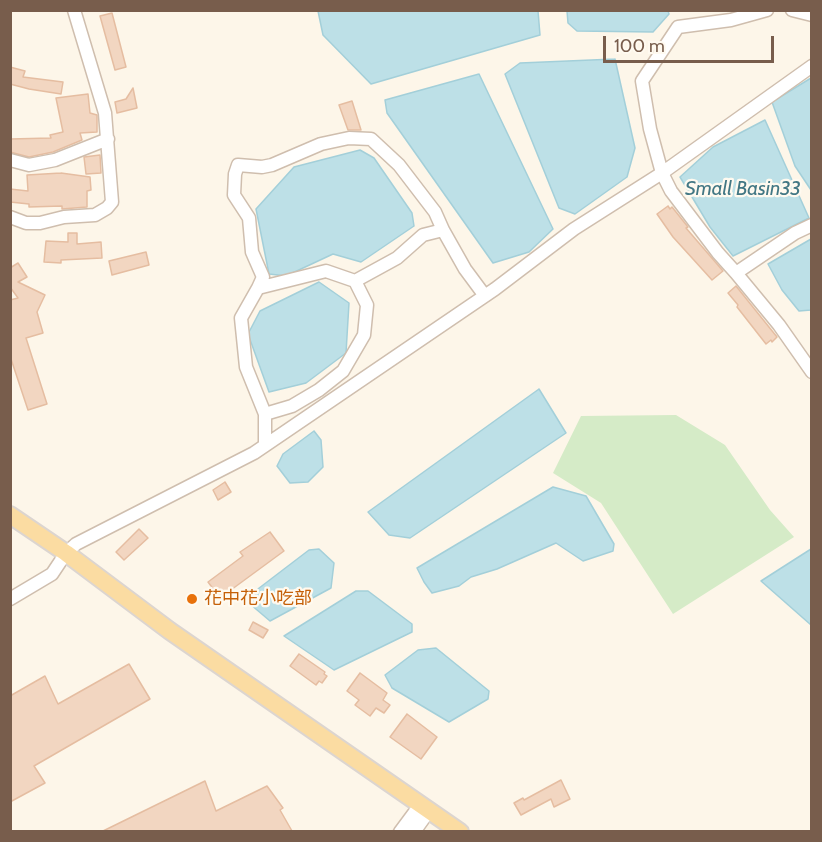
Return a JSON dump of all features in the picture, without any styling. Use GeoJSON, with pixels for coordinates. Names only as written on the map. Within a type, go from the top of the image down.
{"type":"FeatureCollection","features":[{"type":"Feature","properties":{"kind":"main road"},"geometry":{"type":"LineString","coordinates":[[10,514],[170,631],[460,831]]}},
{"type":"Feature","properties":{"kind":"street"},"geometry":{"type":"LineString","coordinates":[[10,217],[26,223],[40,223],[64,217],[94,215],[107,208],[112,202],[105,113],[74,10]]}},
{"type":"Feature","properties":{"kind":"street"},"geometry":{"type":"LineString","coordinates":[[767,10],[731,20],[678,27],[642,81],[650,129],[662,173],[690,218],[779,325],[812,372]]}},
{"type":"Feature","properties":{"kind":"street"},"geometry":{"type":"LineString","coordinates":[[792,10],[812,15]]}},
{"type":"Feature","properties":{"kind":"street"},"geometry":{"type":"LineString","coordinates":[[10,599],[52,574],[76,544],[265,445],[485,296],[574,229],[662,173],[812,66]]}},
{"type":"Feature","properties":{"kind":"street"},"geometry":{"type":"LineString","coordinates":[[265,445],[265,414],[246,367],[241,318],[263,277],[252,252],[249,218],[234,195],[238,165],[262,167],[321,144],[349,138],[371,139],[399,165],[435,212],[465,269],[485,296]]}},
{"type":"Feature","properties":{"kind":"street"},"geometry":{"type":"LineString","coordinates":[[10,160],[29,165],[55,160],[108,139]]}},
{"type":"Feature","properties":{"kind":"street"},"geometry":{"type":"LineString","coordinates":[[736,273],[795,233],[812,225]]}},
{"type":"Feature","properties":{"kind":"street"},"geometry":{"type":"LineString","coordinates":[[355,281],[397,258],[423,235],[443,230]]}},
{"type":"Feature","properties":{"kind":"street"},"geometry":{"type":"LineString","coordinates":[[258,288],[326,271],[355,281],[367,305],[364,335],[343,371],[292,406],[265,414]]}},
{"type":"Feature","properties":{"kind":"street"},"geometry":{"type":"LineString","coordinates":[[400,831],[424,808]]}},
{"type":"Feature","properties":{"kind":"street"},"geometry":{"type":"LineString","coordinates":[[414,831],[424,808]]}},
{"type":"Feature","properties":{"kind":"green space"},"geometry":{"type":"Polygon","coordinates":[[[676,415],[725,445],[770,510],[794,537],[673,614],[601,503],[553,473],[581,416],[676,415]]]}},
{"type":"Feature","properties":{"kind":"water"},"geometry":{"type":"Polygon","coordinates":[[[318,11],[538,11],[540,35],[371,84],[323,35],[318,11]]]}},
{"type":"Feature","properties":{"kind":"water"},"geometry":{"type":"Polygon","coordinates":[[[567,11],[668,11],[669,14],[653,32],[577,31],[568,23],[567,11]]]}},
{"type":"Feature","properties":{"kind":"water"},"geometry":{"type":"Polygon","coordinates":[[[615,59],[635,148],[627,177],[575,214],[559,208],[505,74],[520,63],[615,59]]]}},
{"type":"Feature","properties":{"kind":"water"},"geometry":{"type":"Polygon","coordinates":[[[479,74],[553,229],[529,252],[493,263],[387,113],[385,100],[479,74]]]}},
{"type":"Feature","properties":{"kind":"water"},"geometry":{"type":"Polygon","coordinates":[[[811,78],[811,190],[795,166],[772,102],[811,78]]]}},
{"type":"Feature","properties":{"kind":"water","name":"Small Basin33"},"geometry":{"type":"Polygon","coordinates":[[[765,120],[809,218],[733,256],[710,227],[680,177],[713,147],[765,120]]]}},
{"type":"Feature","properties":{"kind":"water"},"geometry":{"type":"Polygon","coordinates":[[[360,150],[374,158],[412,213],[414,226],[361,262],[333,254],[286,276],[269,274],[256,209],[294,167],[360,150]]]}},
{"type":"Feature","properties":{"kind":"water"},"geometry":{"type":"Polygon","coordinates":[[[811,239],[811,310],[799,311],[782,290],[768,264],[811,239]]]}},
{"type":"Feature","properties":{"kind":"water"},"geometry":{"type":"Polygon","coordinates":[[[319,282],[349,303],[346,353],[306,383],[269,392],[248,334],[260,311],[319,282]]]}},
{"type":"Feature","properties":{"kind":"water"},"geometry":{"type":"Polygon","coordinates":[[[539,389],[566,433],[410,538],[389,535],[368,512],[539,389]]]}},
{"type":"Feature","properties":{"kind":"water"},"geometry":{"type":"Polygon","coordinates":[[[314,431],[321,440],[323,467],[308,482],[290,483],[277,466],[283,454],[314,431]]]}},
{"type":"Feature","properties":{"kind":"water"},"geometry":{"type":"Polygon","coordinates":[[[553,487],[586,496],[614,544],[613,551],[583,561],[556,543],[497,569],[471,577],[459,586],[432,593],[417,568],[553,487]]]}},
{"type":"Feature","properties":{"kind":"water"},"geometry":{"type":"Polygon","coordinates":[[[319,549],[334,563],[331,588],[270,621],[250,604],[250,595],[309,550],[319,549]]]}},
{"type":"Feature","properties":{"kind":"water"},"geometry":{"type":"Polygon","coordinates":[[[811,549],[811,625],[761,581],[811,549]]]}},
{"type":"Feature","properties":{"kind":"water"},"geometry":{"type":"Polygon","coordinates":[[[356,591],[368,591],[412,624],[412,632],[334,670],[284,636],[356,591]]]}},
{"type":"Feature","properties":{"kind":"water"},"geometry":{"type":"Polygon","coordinates":[[[436,648],[489,691],[488,699],[449,722],[392,688],[385,675],[418,650],[436,648]]]}},
{"type":"Feature","properties":{"kind":"building"},"geometry":{"type":"Polygon","coordinates":[[[112,13],[126,67],[115,70],[100,16],[112,13]]]}},
{"type":"Feature","properties":{"kind":"building"},"geometry":{"type":"Polygon","coordinates":[[[10,67],[25,71],[23,77],[63,82],[61,94],[10,84],[10,67]]]}},
{"type":"Feature","properties":{"kind":"building"},"geometry":{"type":"Polygon","coordinates":[[[133,88],[137,108],[117,113],[115,102],[126,99],[133,88]]]}},
{"type":"Feature","properties":{"kind":"building"},"geometry":{"type":"Polygon","coordinates":[[[88,94],[90,113],[97,115],[97,132],[80,133],[82,140],[53,152],[29,157],[10,152],[10,139],[51,138],[50,135],[63,132],[56,98],[88,94]]]}},
{"type":"Feature","properties":{"kind":"building"},"geometry":{"type":"Polygon","coordinates":[[[352,101],[361,130],[348,130],[339,105],[352,101]]]}},
{"type":"Feature","properties":{"kind":"building"},"geometry":{"type":"Polygon","coordinates":[[[100,155],[101,173],[86,174],[84,157],[100,155]]]}},
{"type":"Feature","properties":{"kind":"building"},"geometry":{"type":"Polygon","coordinates":[[[61,173],[90,177],[91,190],[87,191],[87,207],[62,209],[62,206],[29,207],[29,204],[10,202],[10,189],[28,191],[27,175],[61,173]]]}},
{"type":"Feature","properties":{"kind":"building"},"geometry":{"type":"Polygon","coordinates":[[[668,206],[670,209],[672,207],[688,227],[686,228],[723,271],[712,280],[673,237],[657,214],[668,206]]]}},
{"type":"Feature","properties":{"kind":"building"},"geometry":{"type":"Polygon","coordinates":[[[68,233],[77,233],[77,244],[101,242],[102,258],[61,260],[61,263],[44,262],[46,241],[68,242],[68,233]]]}},
{"type":"Feature","properties":{"kind":"building"},"geometry":{"type":"Polygon","coordinates":[[[146,252],[149,265],[112,275],[109,261],[146,252]]]}},
{"type":"Feature","properties":{"kind":"building"},"geometry":{"type":"Polygon","coordinates":[[[18,263],[27,277],[18,282],[45,295],[37,312],[43,333],[26,338],[47,404],[28,410],[10,356],[10,300],[18,298],[10,287],[10,268],[18,263]]]}},
{"type":"Feature","properties":{"kind":"building"},"geometry":{"type":"Polygon","coordinates":[[[736,286],[777,337],[772,342],[771,340],[766,344],[728,293],[736,286]]]}},
{"type":"Feature","properties":{"kind":"building"},"geometry":{"type":"Polygon","coordinates":[[[225,482],[231,492],[218,500],[213,490],[225,482]]]}},
{"type":"Feature","properties":{"kind":"building"},"geometry":{"type":"Polygon","coordinates":[[[139,529],[148,538],[124,560],[116,552],[139,529]]]}},
{"type":"Feature","properties":{"kind":"building"},"geometry":{"type":"Polygon","coordinates":[[[270,532],[284,551],[220,598],[208,582],[243,556],[240,552],[270,532]]]}},
{"type":"Feature","properties":{"kind":"building"},"geometry":{"type":"Polygon","coordinates":[[[253,622],[268,630],[263,638],[249,630],[253,622]]]}},
{"type":"Feature","properties":{"kind":"building"},"geometry":{"type":"Polygon","coordinates":[[[299,654],[325,672],[327,676],[322,683],[319,681],[316,685],[290,666],[299,654]]]}},
{"type":"Feature","properties":{"kind":"building"},"geometry":{"type":"Polygon","coordinates":[[[129,664],[150,699],[34,766],[45,783],[10,802],[10,696],[45,676],[58,704],[129,664]]]}},
{"type":"Feature","properties":{"kind":"building"},"geometry":{"type":"Polygon","coordinates":[[[360,673],[387,693],[383,700],[390,705],[384,713],[376,708],[370,716],[355,705],[359,700],[347,691],[360,673]]]}},
{"type":"Feature","properties":{"kind":"building"},"geometry":{"type":"Polygon","coordinates":[[[407,714],[437,737],[421,759],[390,737],[407,714]]]}},
{"type":"Feature","properties":{"kind":"building"},"geometry":{"type":"Polygon","coordinates":[[[561,780],[570,799],[554,807],[551,799],[521,815],[514,803],[561,780]]]}},
{"type":"Feature","properties":{"kind":"building"},"geometry":{"type":"Polygon","coordinates":[[[205,781],[216,811],[267,786],[283,808],[280,810],[292,831],[103,831],[205,781]]]}},
{"type":"Feature","properties":{"kind":"place","name":"花中花小吃部"},"geometry":{"type":"Point","coordinates":[192,599]}}]}
